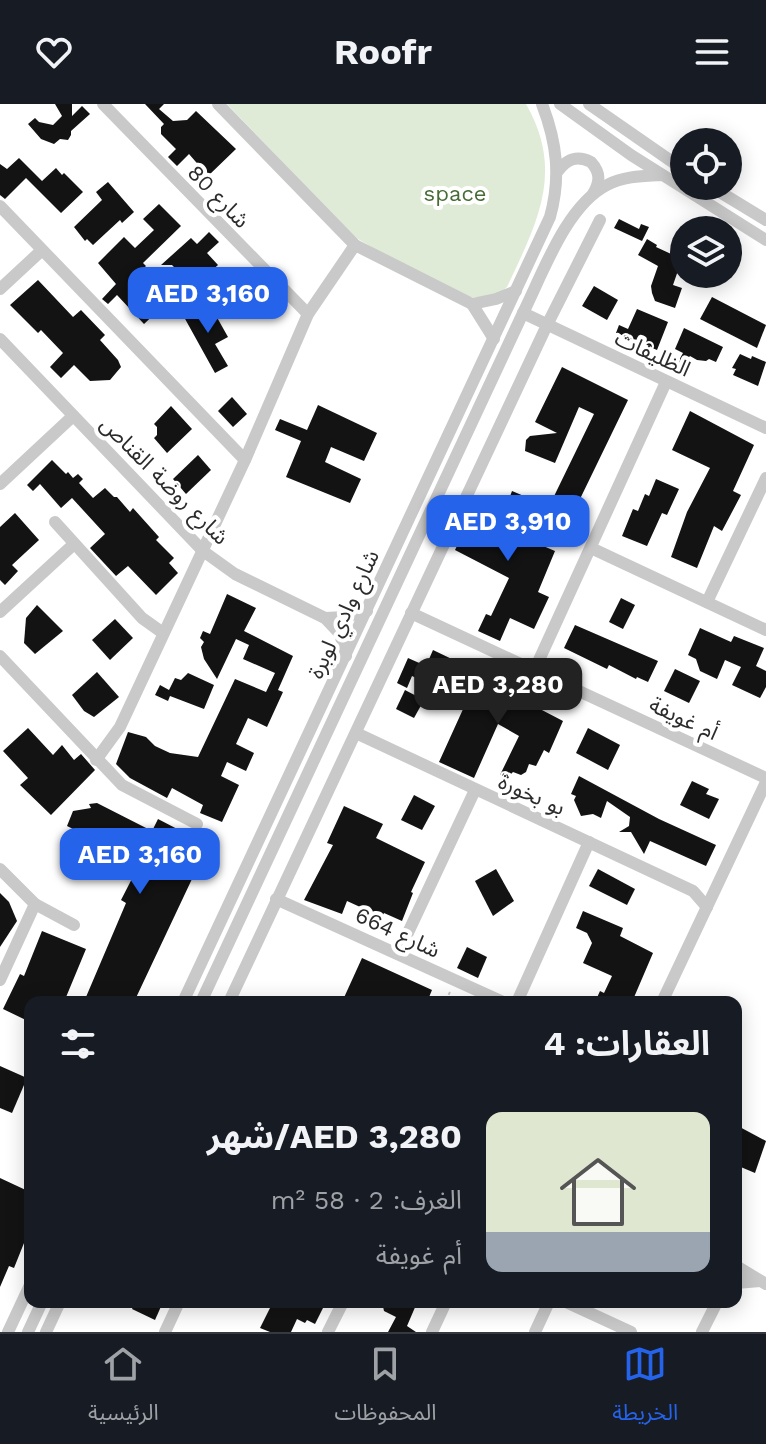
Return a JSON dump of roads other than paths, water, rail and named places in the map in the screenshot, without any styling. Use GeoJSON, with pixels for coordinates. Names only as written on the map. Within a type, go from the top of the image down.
{"type":"FeatureCollection","features":[{"type":"Feature","properties":{"kind":"street","name":"شارع 80"},"geometry":{"type":"LineString","coordinates":[[103,104],[308,314]]}},
{"type":"Feature","properties":{"kind":"street"},"geometry":{"type":"LineString","coordinates":[[218,104],[355,245],[472,304],[494,339]]}},
{"type":"Feature","properties":{"kind":"street","name":"شارع وادي لوبرة"},"geometry":{"type":"LineString","coordinates":[[186,996],[550,217],[558,171],[554,141],[542,104]]}},
{"type":"Feature","properties":{"kind":"street"},"geometry":{"type":"LineString","coordinates":[[560,104],[662,175],[766,240]]}},
{"type":"Feature","properties":{"kind":"street"},"geometry":{"type":"LineString","coordinates":[[589,104],[670,160]]}},
{"type":"Feature","properties":{"kind":"street"},"geometry":{"type":"LineString","coordinates":[[558,171],[576,157],[591,162],[599,175],[593,194]]}},
{"type":"Feature","properties":{"kind":"street","name":"شارع وادي لوبرة"},"geometry":{"type":"LineString","coordinates":[[204,996],[566,227],[593,194],[606,185],[626,178],[662,175]]}},
{"type":"Feature","properties":{"kind":"street"},"geometry":{"type":"LineString","coordinates":[[733,200],[766,220]]}},
{"type":"Feature","properties":{"kind":"street"},"geometry":{"type":"LineString","coordinates":[[0,206],[245,460]]}},
{"type":"Feature","properties":{"kind":"street"},"geometry":{"type":"LineString","coordinates":[[232,996],[547,325],[600,220]]}},
{"type":"Feature","properties":{"kind":"street"},"geometry":{"type":"LineString","coordinates":[[96,760],[120,727],[245,460],[308,314],[355,245]]}},
{"type":"Feature","properties":{"kind":"street"},"geometry":{"type":"LineString","coordinates":[[0,289],[42,250]]}},
{"type":"Feature","properties":{"kind":"street"},"geometry":{"type":"LineString","coordinates":[[472,304],[516,291]]}},
{"type":"Feature","properties":{"kind":"street","name":"الظليفات"},"geometry":{"type":"LineString","coordinates":[[523,313],[766,428]]}},
{"type":"Feature","properties":{"kind":"street","name":"شارع روضة القناص"},"geometry":{"type":"LineString","coordinates":[[0,339],[203,551],[235,574],[325,618]]}},
{"type":"Feature","properties":{"kind":"street"},"geometry":{"type":"LineString","coordinates":[[534,671],[666,382]]}},
{"type":"Feature","properties":{"kind":"street"},"geometry":{"type":"LineString","coordinates":[[0,484],[73,416]]}},
{"type":"Feature","properties":{"kind":"street"},"geometry":{"type":"LineString","coordinates":[[707,602],[766,478]]}},
{"type":"Feature","properties":{"kind":"street"},"geometry":{"type":"LineString","coordinates":[[55,522],[142,618],[163,633]]}},
{"type":"Feature","properties":{"kind":"street"},"geometry":{"type":"LineString","coordinates":[[0,612],[74,544]]}},
{"type":"Feature","properties":{"kind":"street"},"geometry":{"type":"LineString","coordinates":[[591,548],[766,630]]}},
{"type":"Feature","properties":{"kind":"street"},"geometry":{"type":"LineString","coordinates":[[325,618],[346,617],[367,611]]}},
{"type":"Feature","properties":{"kind":"street","name":"أم غويفة"},"geometry":{"type":"LineString","coordinates":[[411,613],[766,780]]}},
{"type":"Feature","properties":{"kind":"street"},"geometry":{"type":"LineString","coordinates":[[325,618],[340,634],[346,656]]}},
{"type":"Feature","properties":{"kind":"street"},"geometry":{"type":"LineString","coordinates":[[0,656],[122,785],[197,824]]}},
{"type":"Feature","properties":{"kind":"street","name":"بو بخورة"},"geometry":{"type":"LineString","coordinates":[[356,733],[693,891],[707,907]]}},
{"type":"Feature","properties":{"kind":"street"},"geometry":{"type":"LineString","coordinates":[[665,996],[766,780]]}},
{"type":"Feature","properties":{"kind":"street"},"geometry":{"type":"LineString","coordinates":[[398,954],[475,790]]}},
{"type":"Feature","properties":{"kind":"street"},"geometry":{"type":"LineString","coordinates":[[520,996],[589,842]]}},
{"type":"Feature","properties":{"kind":"street"},"geometry":{"type":"LineString","coordinates":[[0,869],[35,904],[74,925]]}},
{"type":"Feature","properties":{"kind":"street","name":"بو بخورة"},"geometry":{"type":"LineString","coordinates":[[693,891],[715,891]]}},
{"type":"Feature","properties":{"kind":"street","name":"شارع 664"},"geometry":{"type":"LineString","coordinates":[[276,899],[490,996]]}},
{"type":"Feature","properties":{"kind":"street"},"geometry":{"type":"LineString","coordinates":[[0,980],[35,904]]}},
{"type":"Feature","properties":{"kind":"street"},"geometry":{"type":"LineString","coordinates":[[742,1267],[765,1280]]}},
{"type":"Feature","properties":{"kind":"street"},"geometry":{"type":"LineString","coordinates":[[742,1282],[765,1280]]}},
{"type":"Feature","properties":{"kind":"street"},"geometry":{"type":"LineString","coordinates":[[8,1332],[24,1298]]}},
{"type":"Feature","properties":{"kind":"street"},"geometry":{"type":"LineString","coordinates":[[28,1332],[39,1308]]}},
{"type":"Feature","properties":{"kind":"street"},"geometry":{"type":"LineString","coordinates":[[46,1332],[57,1308]]}},
{"type":"Feature","properties":{"kind":"street"},"geometry":{"type":"LineString","coordinates":[[165,1332],[176,1308]]}},
{"type":"Feature","properties":{"kind":"street"},"geometry":{"type":"LineString","coordinates":[[328,1332],[340,1308]]}},
{"type":"Feature","properties":{"kind":"street"},"geometry":{"type":"LineString","coordinates":[[432,1332],[443,1308]]}},
{"type":"Feature","properties":{"kind":"street"},"geometry":{"type":"LineString","coordinates":[[535,1332],[546,1308]]}},
{"type":"Feature","properties":{"kind":"street"},"geometry":{"type":"LineString","coordinates":[[579,1308],[631,1332]]}},
{"type":"Feature","properties":{"kind":"street"},"geometry":{"type":"LineString","coordinates":[[702,1332],[714,1308]]}},
{"type":"Feature","properties":{"kind":"park label","name":"space"},"geometry":{"type":"Point","coordinates":[455,193]}}]}
